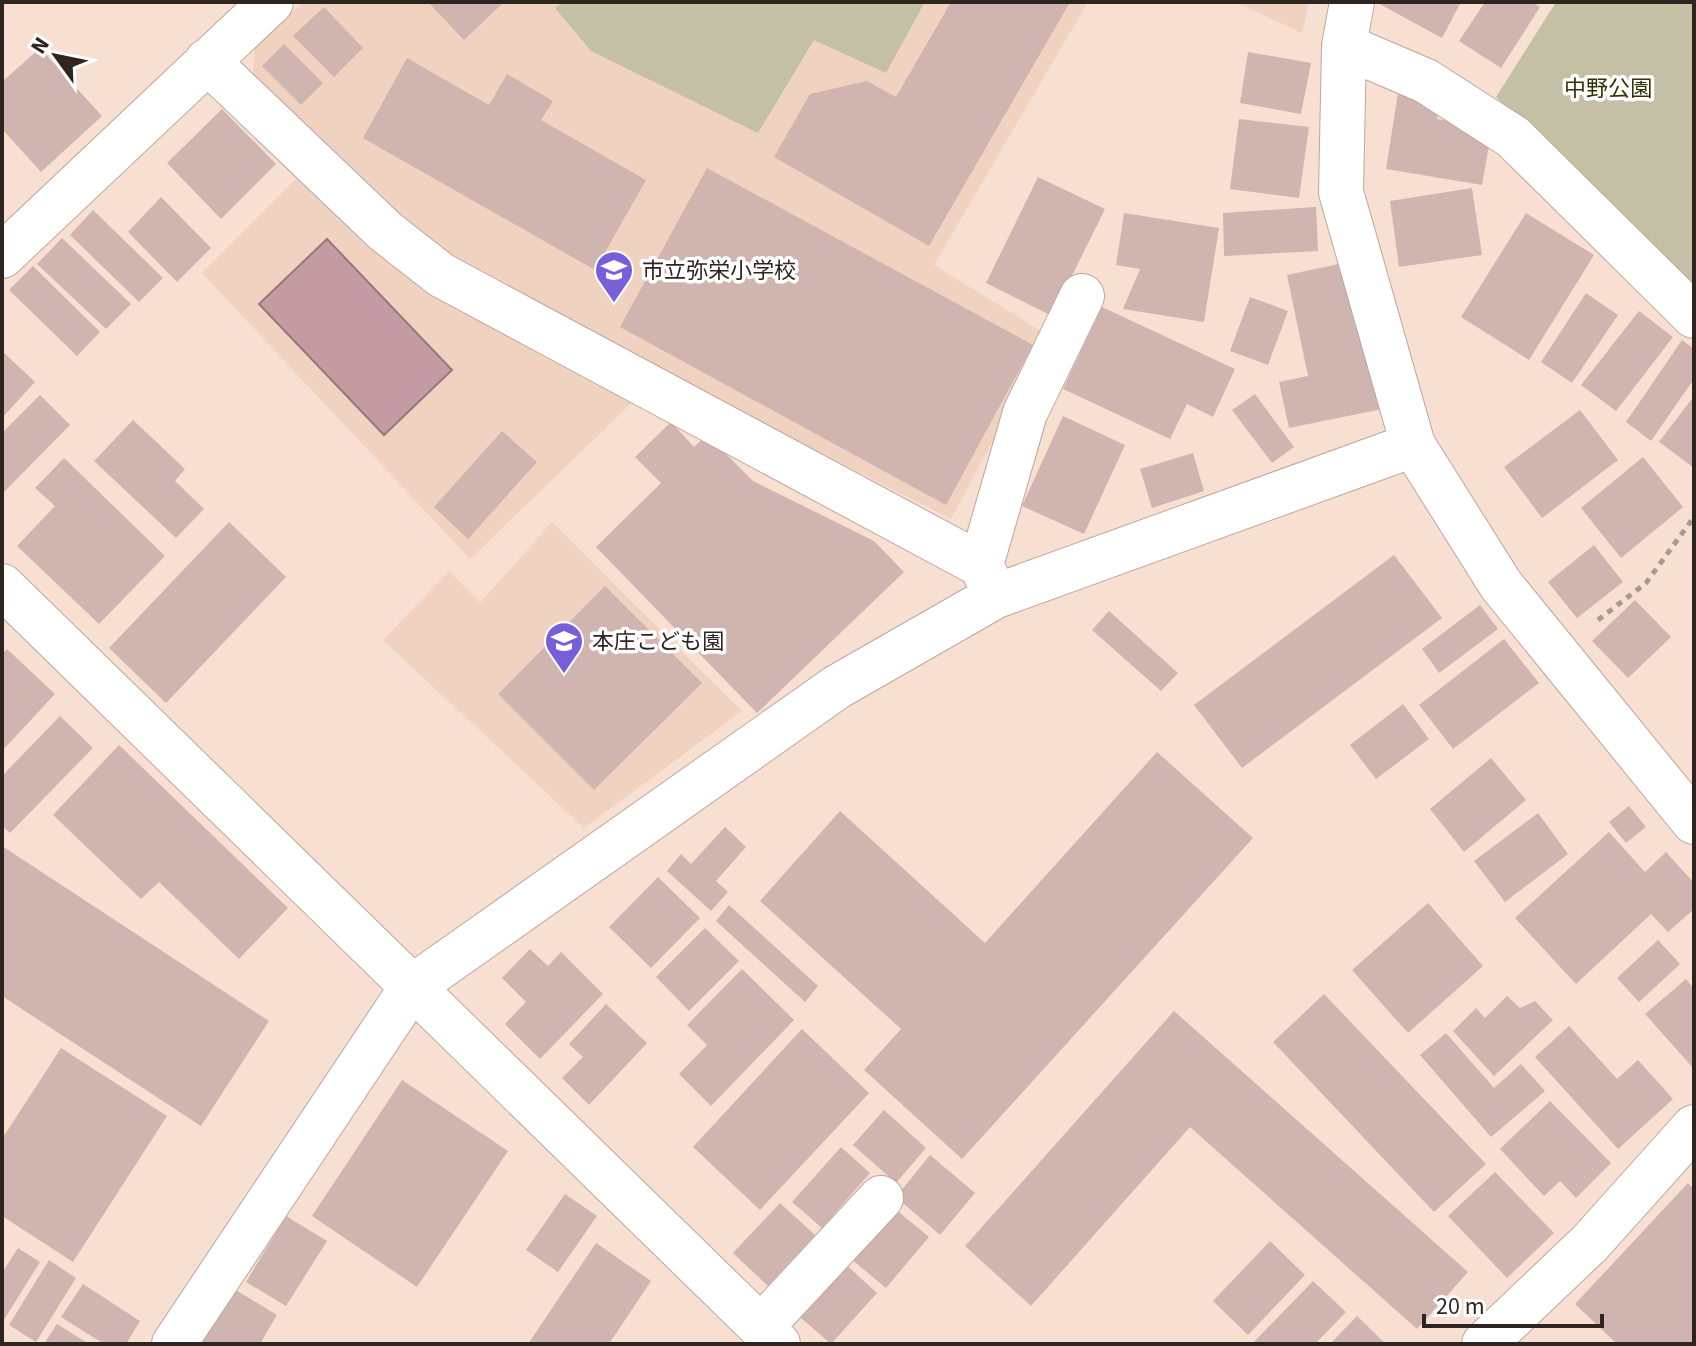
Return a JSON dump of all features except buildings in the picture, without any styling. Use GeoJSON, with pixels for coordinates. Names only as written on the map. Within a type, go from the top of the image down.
{"type":"FeatureCollection","features":[{"type":"Feature","properties":{"kind":"street"},"geometry":{"type":"LineString","coordinates":[[2,256],[271,2]]}},
{"type":"Feature","properties":{"kind":"street"},"geometry":{"type":"LineString","coordinates":[[1352,2],[1344,46],[1341,192],[1413,445],[1501,585],[1694,822]]}},
{"type":"Feature","properties":{"kind":"street"},"geometry":{"type":"LineString","coordinates":[[1344,46],[1426,81],[1513,137],[1694,316]]}},
{"type":"Feature","properties":{"kind":"street"},"geometry":{"type":"LineString","coordinates":[[207,61],[385,231],[441,275],[988,581]]}},
{"type":"Feature","properties":{"kind":"street"},"geometry":{"type":"LineString","coordinates":[[988,581],[1025,413],[1082,296]]}},
{"type":"Feature","properties":{"kind":"street"},"geometry":{"type":"LineString","coordinates":[[174,1344],[412,987],[988,581],[1413,445]]}},
{"type":"Feature","properties":{"kind":"street"},"geometry":{"type":"LineString","coordinates":[[2,586],[770,1336],[881,1198]]}},
{"type":"Feature","properties":{"kind":"street"},"geometry":{"type":"LineString","coordinates":[[1484,1344],[1590,1243],[1694,1127]]}},
{"type":"Feature","properties":{"kind":"path"},"geometry":{"type":"LineString","coordinates":[[1556,652],[1646,583],[1694,517]]}},
{"type":"Feature","properties":{"kind":"shaded area","name":"市立弥栄小学校"},"geometry":{"type":"Polygon","coordinates":[[[303,2],[1088,2],[934,265],[1049,336],[951,519],[663,373],[470,559],[202,273],[320,155],[253,79],[255,46],[303,2]]]}},
{"type":"Feature","properties":{"kind":"shaded area"},"geometry":{"type":"Polygon","coordinates":[[[1235,2],[1309,2],[1302,33],[1235,2]]]}},
{"type":"Feature","properties":{"kind":"shaded area"},"geometry":{"type":"Polygon","coordinates":[[[327,239],[452,370],[384,435],[259,304],[327,239]]]}},
{"type":"Feature","properties":{"kind":"shaded area","name":"本庄こども園"},"geometry":{"type":"Polygon","coordinates":[[[552,522],[742,711],[584,828],[383,640],[449,571],[480,603],[552,522]]]}},
{"type":"Feature","properties":{"kind":"green space"},"geometry":{"type":"Polygon","coordinates":[[[563,2],[925,2],[886,73],[814,40],[758,133],[591,51],[555,8],[563,2]]]}},
{"type":"Feature","properties":{"kind":"green space","name":"中野公園"},"geometry":{"type":"Polygon","coordinates":[[[1556,2],[1694,2],[1694,290],[1496,97],[1556,2]]]}},
{"type":"Feature","properties":{"kind":"place","name":"市立弥栄小学校"},"geometry":{"type":"Point","coordinates":[614,304]}},
{"type":"Feature","properties":{"kind":"place","name":"本庄こども園"},"geometry":{"type":"Point","coordinates":[564,675]}}]}
